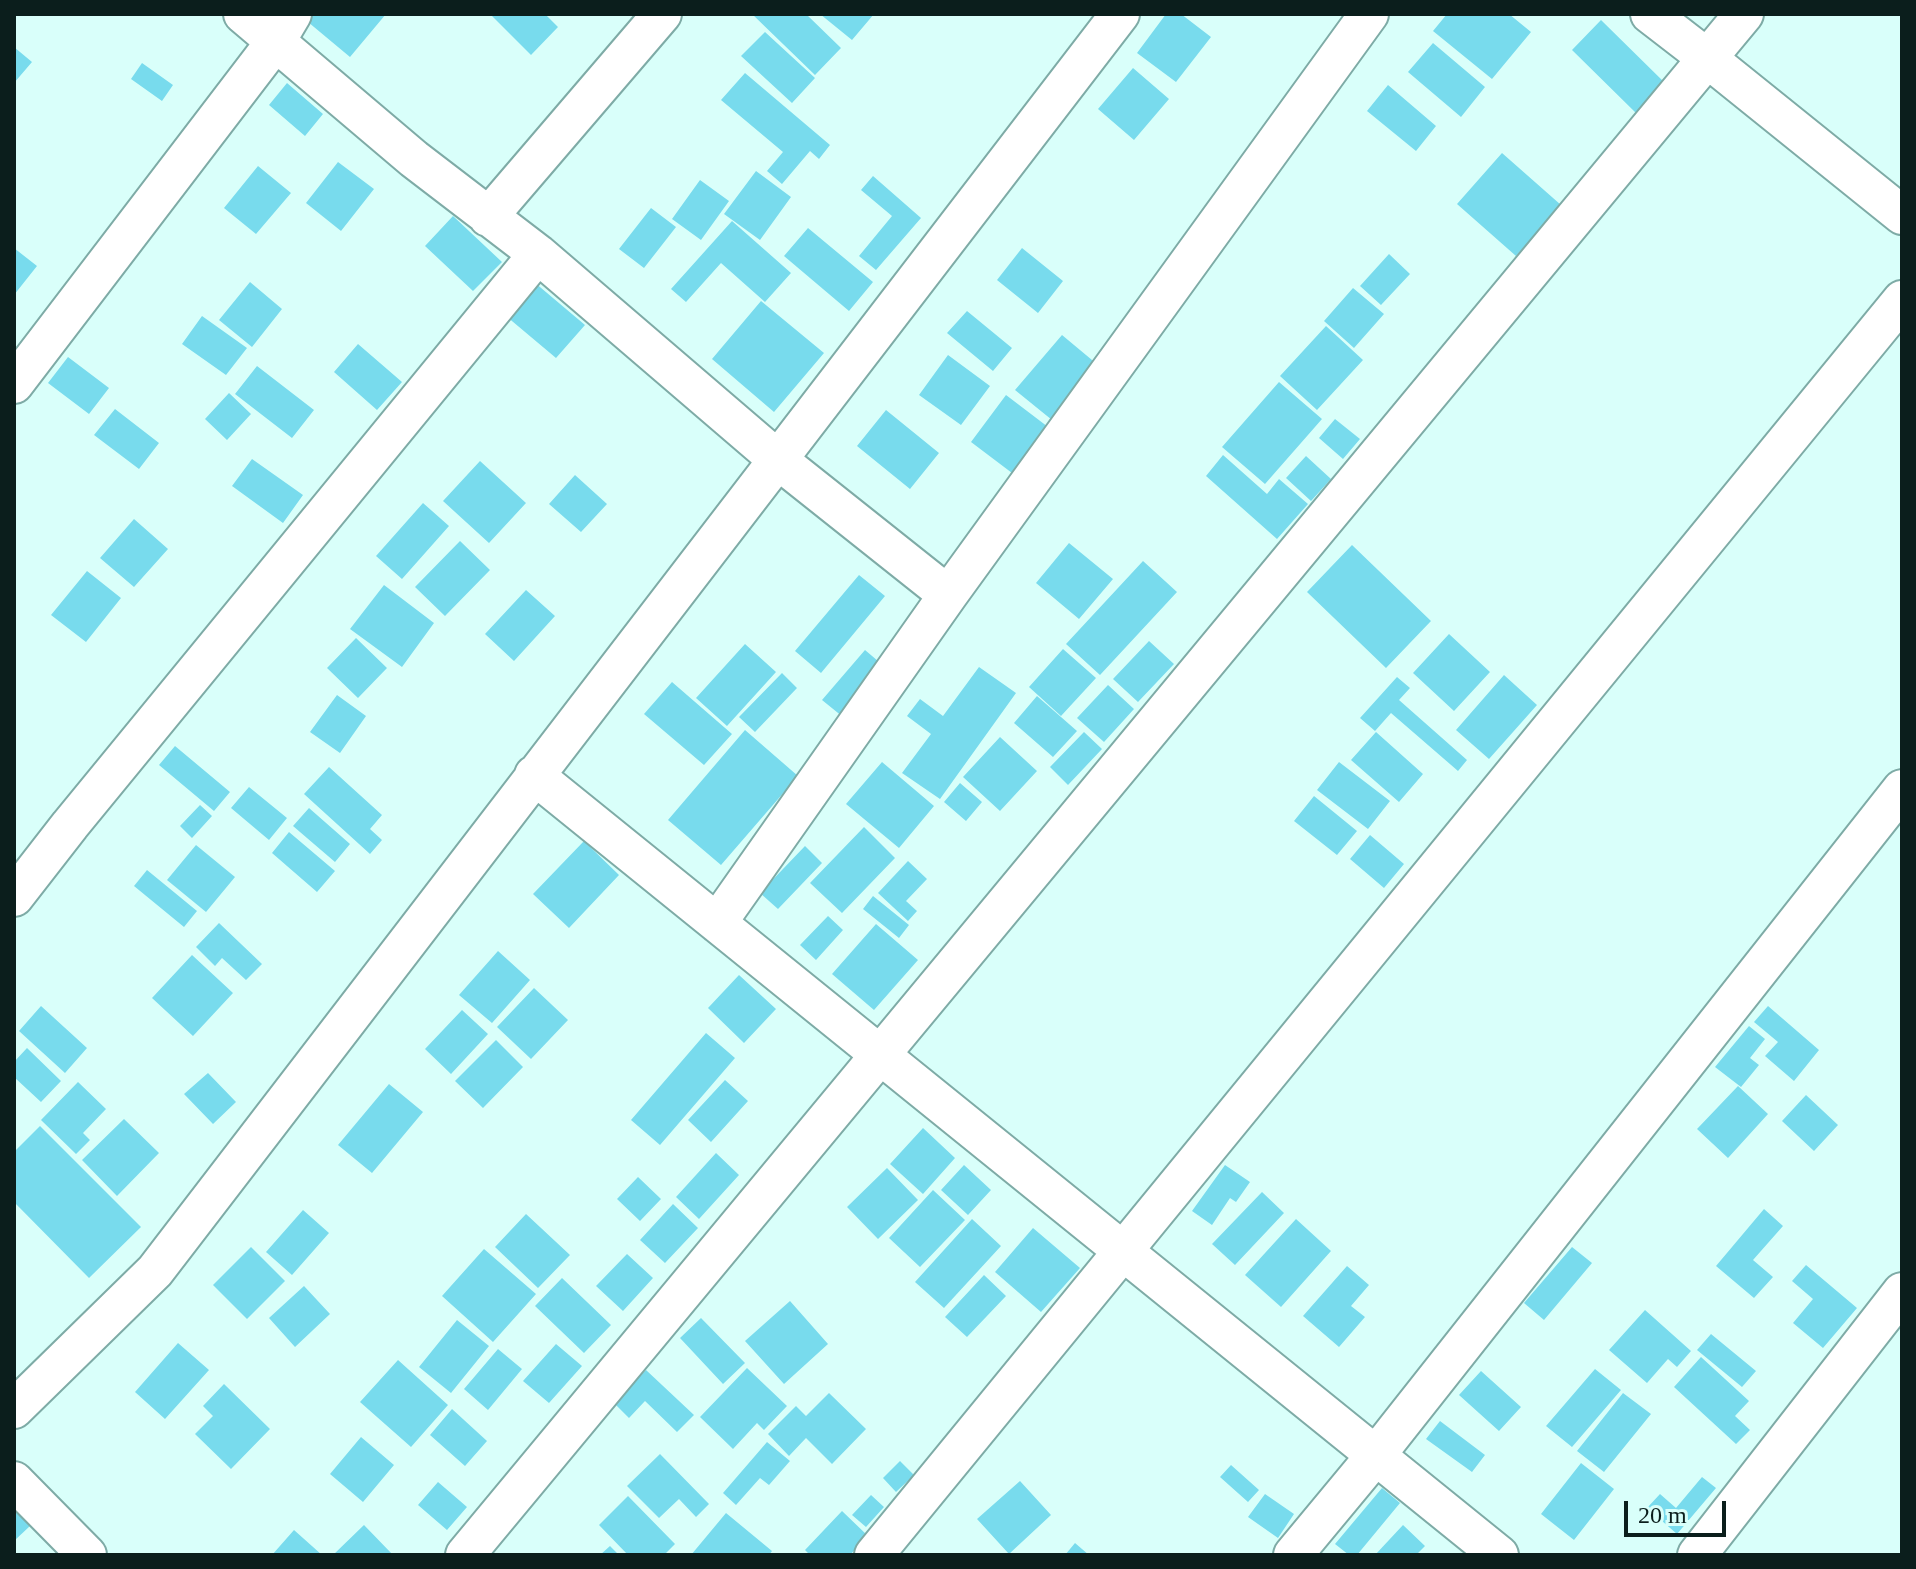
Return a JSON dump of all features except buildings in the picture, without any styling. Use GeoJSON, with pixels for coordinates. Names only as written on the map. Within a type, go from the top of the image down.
{"type":"FeatureCollection","features":[{"type":"Feature","properties":{"kind":"street"},"geometry":{"type":"LineString","coordinates":[[243,14],[284,27],[414,159],[538,254],[777,459],[948,595]]}},
{"type":"Feature","properties":{"kind":"street"},"geometry":{"type":"LineString","coordinates":[[488,217],[662,14]]}},
{"type":"Feature","properties":{"kind":"street"},"geometry":{"type":"LineString","coordinates":[[14,1409],[155,1271],[1120,14]]}},
{"type":"Feature","properties":{"kind":"street"},"geometry":{"type":"LineString","coordinates":[[717,923],[948,595],[1369,14]]}},
{"type":"Feature","properties":{"kind":"street"},"geometry":{"type":"LineString","coordinates":[[1650,14],[1902,215]]}},
{"type":"Feature","properties":{"kind":"street"},"geometry":{"type":"LineString","coordinates":[[465,1555],[1744,14]]}},
{"type":"Feature","properties":{"kind":"street"},"geometry":{"type":"LineString","coordinates":[[14,384],[284,27]]}},
{"type":"Feature","properties":{"kind":"street"},"geometry":{"type":"LineString","coordinates":[[14,897],[538,254]]}},
{"type":"Feature","properties":{"kind":"street"},"geometry":{"type":"LineString","coordinates":[[874,1555],[1902,300]]}},
{"type":"Feature","properties":{"kind":"street"},"geometry":{"type":"LineString","coordinates":[[534,775],[1499,1555]]}},
{"type":"Feature","properties":{"kind":"street"},"geometry":{"type":"LineString","coordinates":[[1293,1555],[1376,1455],[1902,789]]}},
{"type":"Feature","properties":{"kind":"street"},"geometry":{"type":"LineString","coordinates":[[1697,1555],[1902,1292]]}},
{"type":"Feature","properties":{"kind":"street"},"geometry":{"type":"LineString","coordinates":[[14,1481],[87,1555]]}}]}
